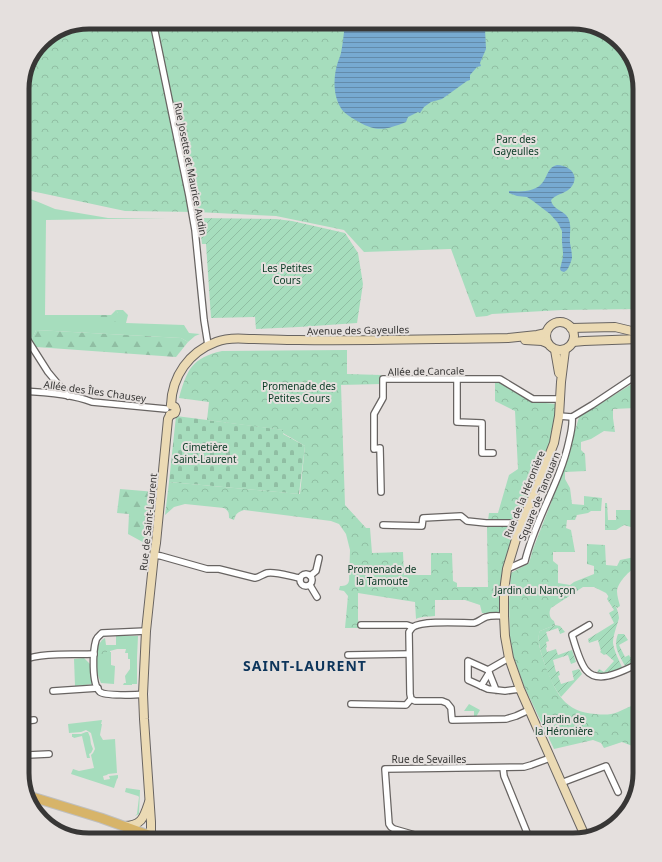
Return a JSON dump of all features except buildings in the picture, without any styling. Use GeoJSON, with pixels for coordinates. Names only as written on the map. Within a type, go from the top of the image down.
{"type":"FeatureCollection","features":[{"type":"Feature","properties":{"kind":"main road"},"geometry":{"type":"LineString","coordinates":[[35,798],[140,833]]}},
{"type":"Feature","properties":{"kind":"street","name":"Rue Josette et Maurice Audin"},"geometry":{"type":"LineString","coordinates":[[154,29],[195,230],[208,345]]}},
{"type":"Feature","properties":{"kind":"street","name":"Avenue des Gayeulles"},"geometry":{"type":"LineString","coordinates":[[208,345],[217,341],[234,338],[297,340],[508,338],[546,333],[550,326],[557,322],[566,324],[571,328],[615,327],[633,331]]}},
{"type":"Feature","properties":{"kind":"street"},"geometry":{"type":"LineString","coordinates":[[546,333],[547,343],[552,348],[558,351],[565,350],[570,347],[573,342],[574,335],[571,328]]}},
{"type":"Feature","properties":{"kind":"street","name":"Avenue des Gayeulles"},"geometry":{"type":"LineString","coordinates":[[508,338],[542,341],[547,343]]}},
{"type":"Feature","properties":{"kind":"street"},"geometry":{"type":"LineString","coordinates":[[573,342],[633,339]]}},
{"type":"Feature","properties":{"kind":"street"},"geometry":{"type":"LineString","coordinates":[[29,342],[48,372],[68,396]]}},
{"type":"Feature","properties":{"kind":"street","name":"Rue de Saint-Laurent"},"geometry":{"type":"LineString","coordinates":[[152,833],[143,694],[146,631],[169,409],[175,380],[180,370],[191,357],[208,345]]}},
{"type":"Feature","properties":{"kind":"street","name":"Rue de la Héronière"},"geometry":{"type":"LineString","coordinates":[[555,350],[560,382]]}},
{"type":"Feature","properties":{"kind":"street","name":"Rue de la Héronière"},"geometry":{"type":"LineString","coordinates":[[565,350],[560,382],[559,416],[554,444],[520,526],[507,569],[504,591],[504,616],[505,636],[520,689],[583,832]]}},
{"type":"Feature","properties":{"kind":"street"},"geometry":{"type":"LineString","coordinates":[[559,416],[572,417],[633,378]]}},
{"type":"Feature","properties":{"kind":"street","name":"Allée de Cancale"},"geometry":{"type":"LineString","coordinates":[[381,492],[380,448],[374,449],[374,414],[383,398],[383,379],[500,379],[533,399],[560,399]]}},
{"type":"Feature","properties":{"kind":"street"},"geometry":{"type":"LineString","coordinates":[[457,379],[457,422],[482,423],[482,453],[493,453]]}},
{"type":"Feature","properties":{"kind":"street","name":"Allée des Îles Chausey"},"geometry":{"type":"LineString","coordinates":[[29,392],[83,398],[92,402],[169,409]]}},
{"type":"Feature","properties":{"kind":"street","name":"Square de Tanouarn"},"geometry":{"type":"LineString","coordinates":[[507,569],[525,561],[532,535],[567,451],[573,422],[572,417]]}},
{"type":"Feature","properties":{"kind":"street"},"geometry":{"type":"LineString","coordinates":[[383,525],[422,526],[423,518],[461,516],[467,521],[514,523],[520,526]]}},
{"type":"Feature","properties":{"kind":"street"},"geometry":{"type":"LineString","coordinates":[[154,555],[207,569],[219,569],[255,578],[273,572],[300,578]]}},
{"type":"Feature","properties":{"kind":"street"},"geometry":{"type":"LineString","coordinates":[[310,576],[316,571],[319,558]]}},
{"type":"Feature","properties":{"kind":"street"},"geometry":{"type":"LineString","coordinates":[[300,578],[304,574],[308,574],[312,578],[312,582],[310,584],[317,597]]}},
{"type":"Feature","properties":{"kind":"street"},"geometry":{"type":"LineString","coordinates":[[300,578],[300,582],[304,586],[308,586],[310,584]]}},
{"type":"Feature","properties":{"kind":"street"},"geometry":{"type":"LineString","coordinates":[[351,704],[406,705],[411,699],[409,632],[413,627],[420,624],[430,623],[474,623],[486,617],[495,615],[504,616]]}},
{"type":"Feature","properties":{"kind":"street"},"geometry":{"type":"LineString","coordinates":[[361,625],[407,625],[413,627]]}},
{"type":"Feature","properties":{"kind":"street"},"geometry":{"type":"LineString","coordinates":[[589,625],[572,635],[583,666],[587,671],[602,677],[609,676],[633,666]]}},
{"type":"Feature","properties":{"kind":"street"},"geometry":{"type":"LineString","coordinates":[[143,694],[105,694],[100,692],[94,675],[94,654],[97,639],[102,633],[146,631]]}},
{"type":"Feature","properties":{"kind":"street"},"geometry":{"type":"LineString","coordinates":[[29,657],[58,654],[94,654]]}},
{"type":"Feature","properties":{"kind":"street"},"geometry":{"type":"LineString","coordinates":[[348,655],[409,654]]}},
{"type":"Feature","properties":{"kind":"street"},"geometry":{"type":"LineString","coordinates":[[481,686],[489,672],[510,658]]}},
{"type":"Feature","properties":{"kind":"street"},"geometry":{"type":"LineString","coordinates":[[496,690],[489,672],[468,661],[468,680],[488,689],[496,690],[505,691],[520,689]]}},
{"type":"Feature","properties":{"kind":"street"},"geometry":{"type":"LineString","coordinates":[[53,691],[98,688]]}},
{"type":"Feature","properties":{"kind":"street"},"geometry":{"type":"LineString","coordinates":[[411,699],[415,701],[442,701],[447,703],[451,708],[452,720],[506,719],[529,710]]}},
{"type":"Feature","properties":{"kind":"street"},"geometry":{"type":"LineString","coordinates":[[29,721],[34,720]]}},
{"type":"Feature","properties":{"kind":"street"},"geometry":{"type":"LineString","coordinates":[[29,755],[49,754]]}},
{"type":"Feature","properties":{"kind":"street","name":"Rue de Sevailles"},"geometry":{"type":"LineString","coordinates":[[408,833],[394,829],[389,824],[385,769],[524,767],[550,758]]}},
{"type":"Feature","properties":{"kind":"street"},"geometry":{"type":"LineString","coordinates":[[561,783],[606,766],[618,792]]}},
{"type":"Feature","properties":{"kind":"street"},"geometry":{"type":"LineString","coordinates":[[503,768],[504,776],[527,833]]}},
{"type":"Feature","properties":{"kind":"street","name":"Rue de Saint-Laurent"},"geometry":{"type":"LineString","coordinates":[[128,828],[140,822],[150,800]]}},
{"type":"Feature","properties":{"kind":"street"},"geometry":{"type":"LineString","coordinates":[[128,828],[131,833]]}},
{"type":"Feature","properties":{"kind":"green space","name":"Parc des Gayeulles"},"geometry":{"type":"Polygon","coordinates":[[[577,29],[588,31],[603,37],[612,44],[623,56],[631,74],[633,89],[633,309],[562,310],[492,314],[476,317],[451,249],[364,252],[344,230],[276,216],[197,212],[125,211],[29,190],[29,85],[31,74],[41,53],[50,44],[66,34],[78,30],[577,29]]]}},
{"type":"Feature","properties":{"kind":"green space"},"geometry":{"type":"Polygon","coordinates":[[[29,198],[55,209],[108,218],[167,218],[46,220],[45,315],[100,315],[100,322],[117,322],[118,313],[116,310],[123,310],[128,315],[126,323],[184,325],[189,333],[200,334],[188,342],[181,338],[36,330],[32,339],[36,347],[29,339],[29,198]]]}},
{"type":"Feature","properties":{"kind":"green space","name":"Les Petites Cours"},"geometry":{"type":"Polygon","coordinates":[[[199,218],[276,219],[292,221],[345,233],[358,253],[363,284],[357,323],[256,329],[255,317],[211,318],[206,244],[202,244],[199,218]]]}},
{"type":"Feature","properties":{"kind":"green space"},"geometry":{"type":"Polygon","coordinates":[[[116,310],[118,313],[118,322],[100,322],[100,315],[111,315],[116,310]]]}},
{"type":"Feature","properties":{"kind":"green space"},"geometry":{"type":"Polygon","coordinates":[[[36,330],[181,338],[188,342],[176,357],[36,347],[32,339],[36,330]]]}},
{"type":"Feature","properties":{"kind":"green space","name":"Promenade des Petites Cours"},"geometry":{"type":"Polygon","coordinates":[[[347,350],[347,374],[381,375],[381,384],[341,385],[345,505],[366,528],[370,528],[372,553],[403,552],[404,575],[431,575],[431,553],[452,553],[453,581],[457,583],[457,587],[488,587],[487,528],[489,513],[498,513],[509,475],[518,469],[515,411],[495,401],[495,380],[534,402],[557,404],[552,443],[515,531],[501,614],[482,613],[480,605],[465,600],[435,600],[435,616],[416,619],[415,602],[358,593],[359,628],[345,628],[348,596],[344,591],[339,590],[340,586],[346,585],[349,581],[350,550],[346,534],[339,524],[331,521],[244,510],[238,513],[234,520],[229,518],[227,510],[224,508],[185,504],[174,507],[165,515],[169,482],[300,494],[305,446],[283,433],[283,430],[207,420],[209,402],[179,398],[188,372],[197,361],[222,351],[347,350]]]}},
{"type":"Feature","properties":{"kind":"green space","name":"Jardin du Nançon"},"geometry":{"type":"Polygon","coordinates":[[[633,383],[633,408],[613,409],[615,432],[604,431],[591,439],[581,442],[581,450],[585,454],[586,471],[565,472],[565,479],[570,488],[572,504],[584,505],[584,496],[602,498],[601,511],[591,511],[577,515],[575,520],[567,520],[566,528],[571,530],[575,552],[553,552],[553,561],[558,565],[558,583],[570,585],[594,574],[594,566],[587,564],[587,544],[605,545],[606,565],[617,566],[620,560],[633,557],[633,570],[623,579],[618,587],[617,591],[620,606],[617,608],[606,593],[594,587],[583,587],[551,608],[550,616],[555,625],[540,631],[540,649],[558,693],[569,705],[585,712],[599,714],[613,714],[633,705],[633,746],[622,742],[604,748],[601,743],[593,740],[554,749],[524,686],[513,655],[510,638],[509,603],[511,573],[529,563],[563,472],[579,417],[633,383]]]}},
{"type":"Feature","properties":{"kind":"green space","name":"Cimetière Saint-Laurent"},"geometry":{"type":"Polygon","coordinates":[[[176,416],[284,430],[283,434],[305,446],[299,494],[169,482],[176,416]]]}},
{"type":"Feature","properties":{"kind":"green space"},"geometry":{"type":"Polygon","coordinates":[[[120,489],[156,492],[150,546],[128,534],[129,514],[117,513],[120,489]]]}},
{"type":"Feature","properties":{"kind":"green space"},"geometry":{"type":"Polygon","coordinates":[[[605,503],[607,503],[608,520],[616,520],[616,510],[633,510],[633,528],[624,525],[616,530],[605,530],[605,503]]]}},
{"type":"Feature","properties":{"kind":"green space"},"geometry":{"type":"Polygon","coordinates":[[[609,595],[616,606],[619,618],[613,643],[615,652],[622,667],[613,672],[604,673],[597,672],[599,669],[604,672],[614,661],[606,654],[604,655],[600,652],[598,640],[589,643],[588,639],[614,623],[609,613],[614,610],[607,599],[609,595]]]}},
{"type":"Feature","properties":{"kind":"green space"},"geometry":{"type":"Polygon","coordinates":[[[555,625],[560,626],[565,632],[560,634],[558,628],[546,632],[549,641],[546,642],[547,652],[556,649],[558,655],[572,650],[576,662],[571,664],[568,655],[553,660],[556,672],[559,671],[560,675],[558,676],[561,684],[574,680],[572,671],[579,669],[582,674],[561,697],[549,675],[540,650],[539,642],[540,631],[555,625]]]}},
{"type":"Feature","properties":{"kind":"green space"},"geometry":{"type":"Polygon","coordinates":[[[618,634],[624,634],[628,640],[619,645],[625,657],[629,655],[633,662],[625,666],[616,647],[618,634]]]}},
{"type":"Feature","properties":{"kind":"green space"},"geometry":{"type":"Polygon","coordinates":[[[116,636],[138,636],[137,684],[123,685],[126,683],[125,676],[130,669],[130,659],[128,659],[128,653],[125,653],[126,649],[110,651],[111,665],[115,666],[114,684],[101,683],[97,673],[96,658],[107,658],[107,647],[97,647],[105,638],[106,645],[116,645],[116,636]]]}},
{"type":"Feature","properties":{"kind":"green space"},"geometry":{"type":"Polygon","coordinates":[[[97,647],[107,647],[107,658],[96,658],[97,647]]]}},
{"type":"Feature","properties":{"kind":"green space"},"geometry":{"type":"Polygon","coordinates":[[[84,658],[92,666],[93,684],[75,686],[74,659],[84,658]]]}},
{"type":"Feature","properties":{"kind":"green space"},"geometry":{"type":"Polygon","coordinates":[[[469,704],[480,710],[476,717],[474,716],[474,711],[464,711],[469,704]]]}},
{"type":"Feature","properties":{"kind":"green space"},"geometry":{"type":"Polygon","coordinates":[[[102,720],[100,735],[103,740],[115,739],[117,773],[103,776],[104,780],[110,779],[109,776],[118,775],[114,788],[71,774],[73,769],[79,771],[94,768],[91,755],[95,749],[91,733],[86,730],[69,733],[68,724],[102,720]]]}},
{"type":"Feature","properties":{"kind":"green space"},"geometry":{"type":"Polygon","coordinates":[[[88,732],[93,749],[89,754],[90,758],[87,758],[82,736],[72,737],[72,734],[81,734],[88,732]]]}},
{"type":"Feature","properties":{"kind":"green space"},"geometry":{"type":"Polygon","coordinates":[[[126,788],[140,790],[139,814],[135,816],[137,814],[139,797],[125,792],[126,788]]]}},
{"type":"Feature","properties":{"kind":"water"},"geometry":{"type":"Polygon","coordinates":[[[344,29],[485,29],[486,49],[480,63],[481,66],[477,67],[470,75],[470,80],[442,99],[431,102],[424,107],[420,113],[418,112],[408,117],[406,122],[383,129],[372,128],[359,122],[344,112],[340,107],[336,96],[335,77],[342,49],[344,29]]]}},
{"type":"Feature","properties":{"kind":"water"},"geometry":{"type":"Polygon","coordinates":[[[557,165],[569,168],[574,174],[575,178],[570,189],[551,200],[555,207],[566,215],[570,225],[572,258],[568,269],[564,272],[560,269],[563,253],[562,231],[558,223],[550,214],[527,197],[509,193],[509,191],[532,190],[536,188],[543,182],[550,169],[557,165]]]}},
{"type":"Feature","properties":{"kind":"district","name":"SAINT-LAURENT"},"geometry":{"type":"Point","coordinates":[305,665]}},
{"type":"Feature","properties":{"kind":"park label","name":"Promenade de la Tamoute"},"geometry":{"type":"Point","coordinates":[382,574]}},
{"type":"Feature","properties":{"kind":"park label","name":"Jardin de la Héronière"},"geometry":{"type":"Point","coordinates":[564,724]}}]}
